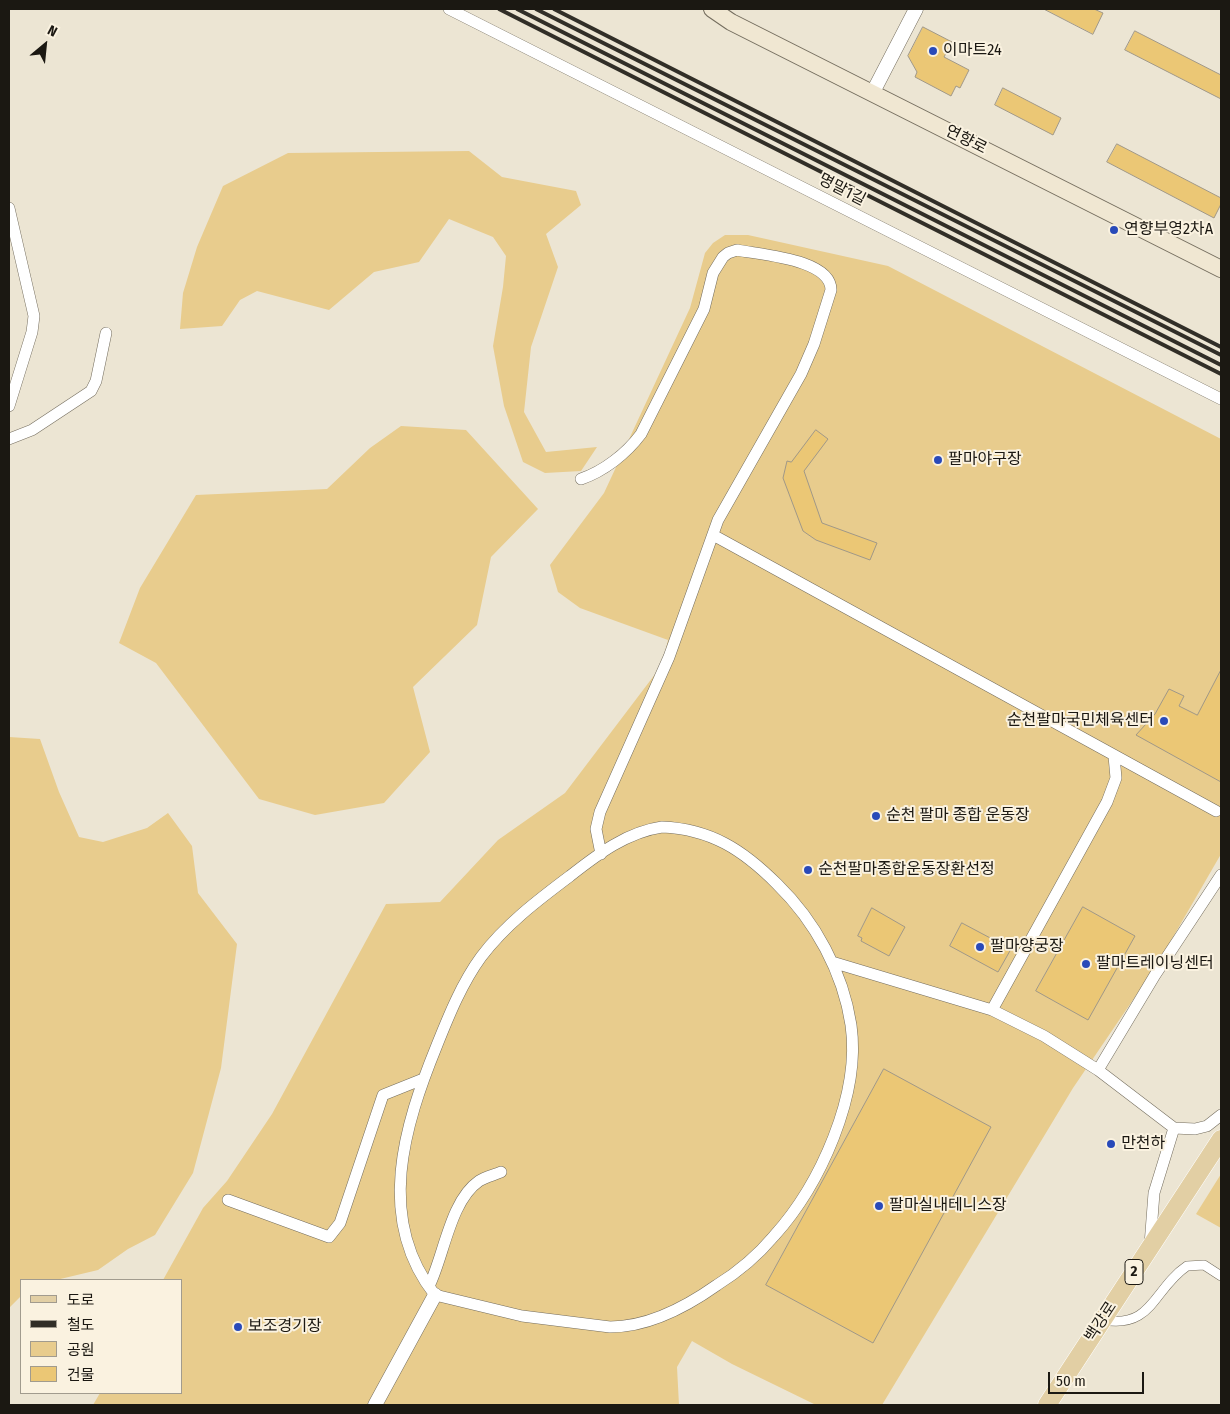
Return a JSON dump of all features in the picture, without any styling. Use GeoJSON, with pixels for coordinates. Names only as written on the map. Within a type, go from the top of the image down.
{"type":"FeatureCollection","features":[{"type":"Feature","properties":{"kind":"main road","name":"연향로"},"geometry":{"type":"LineString","coordinates":[[712,9],[732,22],[1221,269]]}},
{"type":"Feature","properties":{"kind":"main road","name":"백강로"},"geometry":{"type":"LineString","coordinates":[[1046,1405],[1221,1138]]}},
{"type":"Feature","properties":{"kind":"street","name":"명말1길"},"geometry":{"type":"LineString","coordinates":[[450,9],[1221,399]]}},
{"type":"Feature","properties":{"kind":"street"},"geometry":{"type":"LineString","coordinates":[[873,92],[916,9]]}},
{"type":"Feature","properties":{"kind":"street"},"geometry":{"type":"LineString","coordinates":[[9,208],[34,316],[32,332],[9,406]]}},
{"type":"Feature","properties":{"kind":"street"},"geometry":{"type":"LineString","coordinates":[[581,479],[592,475],[630,448],[641,434],[704,309],[709,283],[723,257],[728,253],[737,250],[801,263],[820,269],[831,282],[814,344],[773,425],[727,503],[713,535],[669,656],[600,812],[596,829],[601,854]]}},
{"type":"Feature","properties":{"kind":"street"},"geometry":{"type":"LineString","coordinates":[[9,438],[32,430],[91,391],[96,381],[106,333]]}},
{"type":"Feature","properties":{"kind":"street"},"geometry":{"type":"LineString","coordinates":[[713,535],[1216,811]]}},
{"type":"Feature","properties":{"kind":"street"},"geometry":{"type":"LineString","coordinates":[[992,1010],[1107,802],[1116,778],[1114,756]]}},
{"type":"Feature","properties":{"kind":"street"},"geometry":{"type":"LineString","coordinates":[[662,827],[698,830],[730,846],[764,870],[804,914],[832,962],[843,993],[852,1040],[851,1072],[844,1105],[815,1176],[795,1209],[774,1236],[730,1277],[682,1308],[666,1315],[622,1327],[522,1316],[432,1291],[417,1269],[409,1250],[401,1195],[404,1145],[411,1113],[423,1078],[468,978],[481,958],[516,920],[556,886],[601,854],[634,834],[647,829],[662,827]]}},
{"type":"Feature","properties":{"kind":"street"},"geometry":{"type":"LineString","coordinates":[[1098,1070],[1155,975],[1221,875]]}},
{"type":"Feature","properties":{"kind":"street"},"geometry":{"type":"LineString","coordinates":[[832,962],[992,1010],[1044,1036],[1098,1070],[1174,1128],[1187,1130],[1201,1128],[1207,1126],[1221,1115]]}},
{"type":"Feature","properties":{"kind":"street"},"geometry":{"type":"LineString","coordinates":[[228,1200],[329,1238],[340,1223],[382,1095],[423,1078]]}},
{"type":"Feature","properties":{"kind":"street"},"geometry":{"type":"LineString","coordinates":[[1150,1248],[1154,1193],[1174,1128]]}},
{"type":"Feature","properties":{"kind":"street"},"geometry":{"type":"LineString","coordinates":[[375,1405],[432,1291],[451,1227],[464,1197],[481,1179],[501,1172]]}},
{"type":"Feature","properties":{"kind":"street"},"geometry":{"type":"LineString","coordinates":[[1103,1320],[1123,1322],[1137,1317],[1187,1266],[1204,1265],[1221,1276]]}},
{"type":"Feature","properties":{"kind":"green space"},"geometry":{"type":"Polygon","coordinates":[[[469,151],[502,177],[576,191],[581,205],[546,234],[558,267],[531,347],[524,412],[546,452],[597,447],[581,471],[545,473],[523,462],[504,406],[493,346],[506,256],[493,237],[449,219],[419,262],[374,272],[329,310],[257,291],[240,300],[222,326],[180,329],[183,293],[197,247],[223,186],[288,153],[469,151]]]}},
{"type":"Feature","properties":{"kind":"green space","name":"순천 팔마 종합 운동장"},"geometry":{"type":"Polygon","coordinates":[[[725,235],[748,235],[888,266],[1221,439],[1221,854],[1158,963],[1073,1088],[882,1405],[816,1405],[732,1364],[692,1341],[677,1367],[679,1405],[93,1405],[99,1394],[182,1394],[182,1279],[164,1279],[203,1208],[227,1181],[272,1114],[386,904],[440,902],[498,840],[565,793],[662,665],[668,640],[580,608],[558,592],[550,565],[604,493],[690,308],[705,253],[713,243],[725,235]]]}},
{"type":"Feature","properties":{"kind":"green space"},"geometry":{"type":"Polygon","coordinates":[[[401,426],[466,430],[538,509],[491,557],[477,625],[413,687],[430,752],[384,803],[315,815],[259,799],[156,663],[119,643],[140,588],[196,495],[327,489],[370,448],[401,426]]]}},
{"type":"Feature","properties":{"kind":"green space"},"geometry":{"type":"Polygon","coordinates":[[[9,737],[40,739],[59,792],[79,837],[103,842],[147,828],[168,813],[192,846],[198,893],[237,944],[221,1068],[193,1173],[155,1235],[128,1249],[98,1270],[60,1279],[20,1279],[20,1297],[9,1308],[9,737]]]}},
{"type":"Feature","properties":{"kind":"green space"},"geometry":{"type":"Polygon","coordinates":[[[1221,1174],[1221,1228],[1196,1214],[1221,1174]]]}},
{"type":"Feature","properties":{"kind":"building"},"geometry":{"type":"Polygon","coordinates":[[[1044,9],[1094,9],[1103,13],[1093,34],[1044,9]]]}},
{"type":"Feature","properties":{"kind":"building"},"geometry":{"type":"Polygon","coordinates":[[[923,27],[952,42],[944,57],[969,70],[960,88],[956,86],[951,96],[915,77],[917,72],[908,56],[923,27]]]}},
{"type":"Feature","properties":{"kind":"building"},"geometry":{"type":"Polygon","coordinates":[[[1135,31],[1221,75],[1221,99],[1125,50],[1135,31]]]}},
{"type":"Feature","properties":{"kind":"building"},"geometry":{"type":"Polygon","coordinates":[[[1003,88],[1061,118],[1053,135],[995,105],[1003,88]]]}},
{"type":"Feature","properties":{"kind":"building"},"geometry":{"type":"Polygon","coordinates":[[[1117,144],[1221,198],[1221,204],[1214,218],[1107,162],[1117,144]]]}},
{"type":"Feature","properties":{"kind":"building"},"geometry":{"type":"Polygon","coordinates":[[[816,430],[828,439],[804,471],[822,523],[877,543],[870,560],[816,540],[803,531],[783,478],[787,461],[791,462],[816,430]]]}},
{"type":"Feature","properties":{"kind":"building","name":"순천팔마국민체육센터"},"geometry":{"type":"Polygon","coordinates":[[[1221,670],[1221,782],[1136,735],[1155,714],[1169,689],[1184,696],[1179,706],[1197,715],[1221,670]]]}},
{"type":"Feature","properties":{"kind":"building","name":"팔마트레이닝센터"},"geometry":{"type":"Polygon","coordinates":[[[1083,907],[1135,936],[1088,1020],[1036,991],[1083,907]]]}},
{"type":"Feature","properties":{"kind":"building"},"geometry":{"type":"Polygon","coordinates":[[[872,908],[905,927],[889,956],[861,941],[862,938],[858,936],[872,908]]]}},
{"type":"Feature","properties":{"kind":"building","name":"팔마양궁장"},"geometry":{"type":"Polygon","coordinates":[[[962,923],[1011,949],[998,972],[950,946],[962,923]]]}},
{"type":"Feature","properties":{"kind":"building","name":"팔마실내테니스장"},"geometry":{"type":"Polygon","coordinates":[[[884,1069],[991,1127],[873,1343],[766,1285],[884,1069]]]}},
{"type":"Feature","properties":{"kind":"railway"},"geometry":{"type":"LineString","coordinates":[[499,9],[1221,374]]}},
{"type":"Feature","properties":{"kind":"railway"},"geometry":{"type":"LineString","coordinates":[[517,9],[1221,365]]}},
{"type":"Feature","properties":{"kind":"railway"},"geometry":{"type":"LineString","coordinates":[[536,9],[1221,355]]}},
{"type":"Feature","properties":{"kind":"railway"},"geometry":{"type":"LineString","coordinates":[[554,9],[1221,347]]}},
{"type":"Feature","properties":{"kind":"place","name":"이마트24"},"geometry":{"type":"Point","coordinates":[933,51]}},
{"type":"Feature","properties":{"kind":"place","name":"연향부영2차A"},"geometry":{"type":"Point","coordinates":[1114,230]}},
{"type":"Feature","properties":{"kind":"place","name":"팔마야구장"},"geometry":{"type":"Point","coordinates":[938,460]}},
{"type":"Feature","properties":{"kind":"place","name":"순천팔마국민체육센터"},"geometry":{"type":"Point","coordinates":[1164,721]}},
{"type":"Feature","properties":{"kind":"place","name":"순천 팔마 종합 운동장"},"geometry":{"type":"Point","coordinates":[876,816]}},
{"type":"Feature","properties":{"kind":"place","name":"순천팔마종합운동장환선정"},"geometry":{"type":"Point","coordinates":[808,870]}},
{"type":"Feature","properties":{"kind":"place","name":"팔마양궁장"},"geometry":{"type":"Point","coordinates":[980,947]}},
{"type":"Feature","properties":{"kind":"place","name":"팔마트레이닝센터"},"geometry":{"type":"Point","coordinates":[1086,964]}},
{"type":"Feature","properties":{"kind":"place","name":"만천하"},"geometry":{"type":"Point","coordinates":[1111,1144]}},
{"type":"Feature","properties":{"kind":"place","name":"팔마실내테니스장"},"geometry":{"type":"Point","coordinates":[879,1206]}},
{"type":"Feature","properties":{"kind":"place","name":"보조경기장"},"geometry":{"type":"Point","coordinates":[238,1327]}}]}
